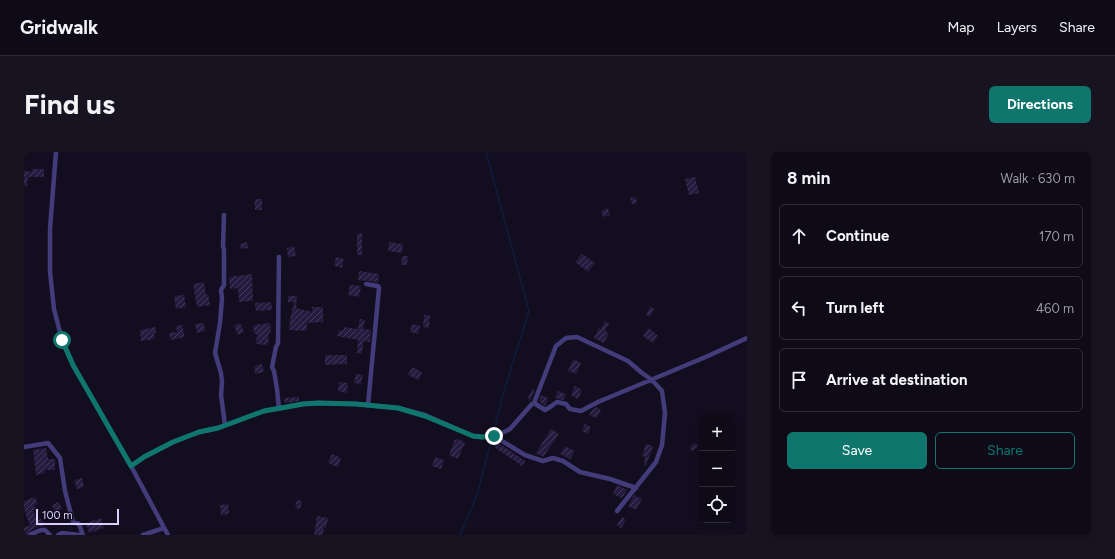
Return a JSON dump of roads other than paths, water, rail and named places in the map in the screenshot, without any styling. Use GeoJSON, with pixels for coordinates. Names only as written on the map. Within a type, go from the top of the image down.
{"type":"FeatureCollection","features":[{"type":"Feature","properties":{"kind":"street"},"geometry":{"type":"LineString","coordinates":[[56,152],[50,228],[50,272],[54,309],[62,340],[73,365],[131,466],[168,535]]}},
{"type":"Feature","properties":{"kind":"street"},"geometry":{"type":"LineString","coordinates":[[224,215],[224,285],[221,290],[222,298],[220,323],[215,353],[222,373],[221,395],[225,425]]}},
{"type":"Feature","properties":{"kind":"street"},"geometry":{"type":"LineString","coordinates":[[278,257],[278,343],[272,366],[277,389],[279,409]]}},
{"type":"Feature","properties":{"kind":"street"},"geometry":{"type":"LineString","coordinates":[[366,284],[378,286],[379,288],[368,405]]}},
{"type":"Feature","properties":{"kind":"street"},"geometry":{"type":"LineString","coordinates":[[131,466],[144,457],[173,442],[199,432],[218,428],[264,411],[303,404],[318,403],[368,405],[398,408],[425,416],[473,436],[494,436],[510,429],[534,403],[556,346],[566,338],[577,337],[628,361],[652,380],[662,391],[665,413],[662,445],[656,462],[617,511]]}},
{"type":"Feature","properties":{"kind":"street"},"geometry":{"type":"LineString","coordinates":[[534,403],[545,410],[557,402],[566,404],[570,409],[581,411],[598,402],[747,338]]}},
{"type":"Feature","properties":{"kind":"street"},"geometry":{"type":"LineString","coordinates":[[494,436],[525,455],[543,461],[553,458],[563,461],[580,472],[610,479],[636,488]]}},
{"type":"Feature","properties":{"kind":"street"},"geometry":{"type":"LineString","coordinates":[[24,447],[48,443],[60,458],[73,522],[79,524],[83,535]]}},
{"type":"Feature","properties":{"kind":"street"},"geometry":{"type":"LineString","coordinates":[[143,535],[164,528]]}},
{"type":"Feature","properties":{"kind":"street"},"geometry":{"type":"LineString","coordinates":[[29,535],[45,530],[50,535]]}},
{"type":"Feature","properties":{"kind":"street"},"geometry":{"type":"LineString","coordinates":[[58,535],[62,533],[80,535]]}},
{"type":"Feature","properties":{"kind":"waterway"},"geometry":{"type":"LineString","coordinates":[[486,152],[529,311],[504,391],[493,434]]}},
{"type":"Feature","properties":{"kind":"waterway"},"geometry":{"type":"LineString","coordinates":[[460,535],[477,495],[492,438]]}}]}
